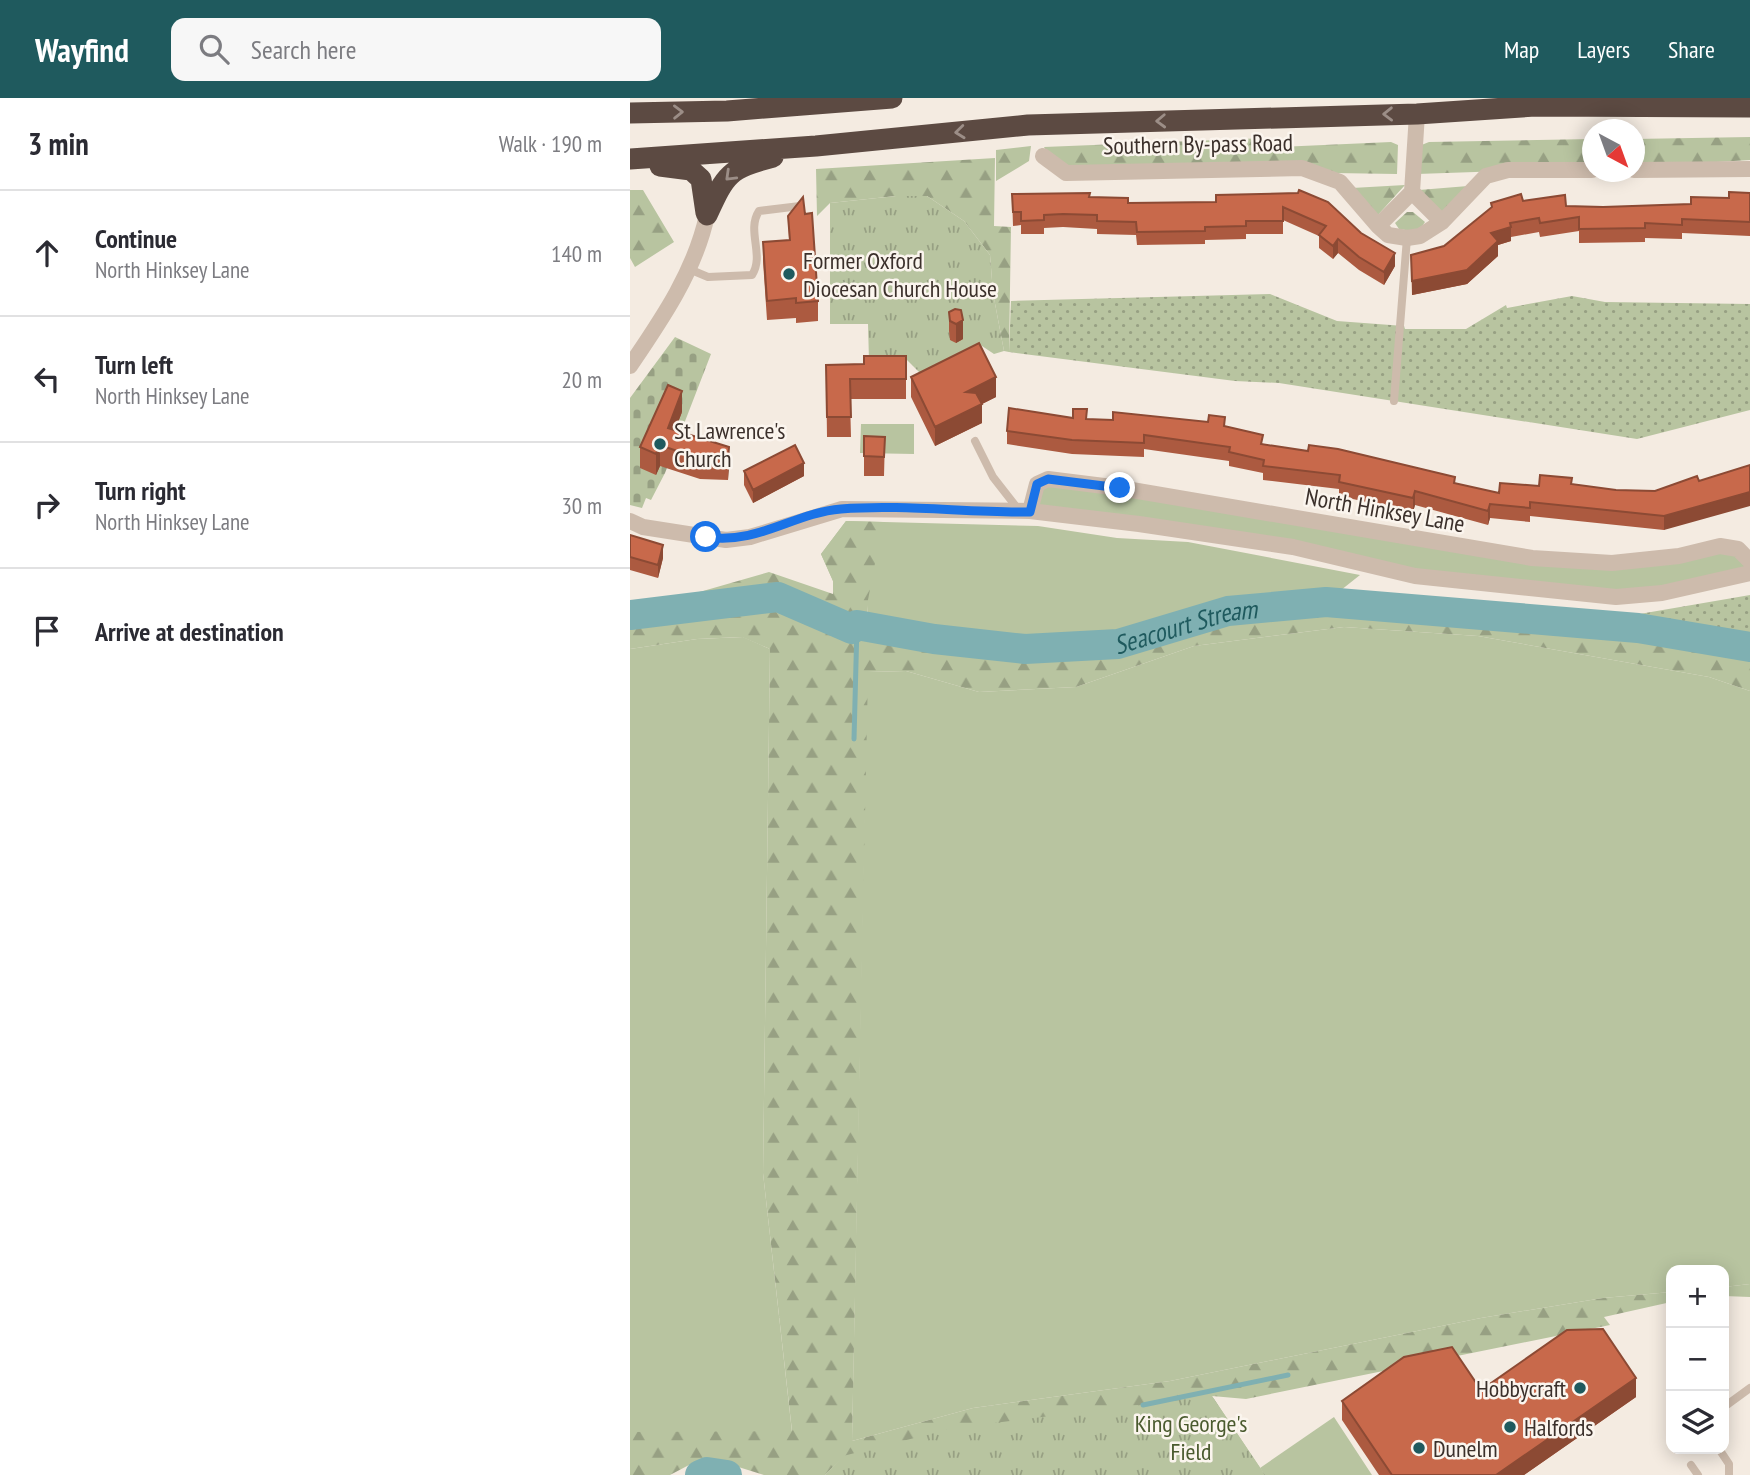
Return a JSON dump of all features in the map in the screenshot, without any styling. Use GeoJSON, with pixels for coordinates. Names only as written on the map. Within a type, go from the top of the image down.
{"type":"FeatureCollection","features":[{"type":"Feature","properties":{"kind":"highway"},"geometry":{"type":"LineString","coordinates":[[727,111],[786,98]]}},
{"type":"Feature","properties":{"kind":"highway"},"geometry":{"type":"LineString","coordinates":[[630,113],[727,111],[892,98]]}},
{"type":"Feature","properties":{"kind":"highway","name":"Southern By-pass Road"},"geometry":{"type":"LineString","coordinates":[[630,160],[816,146],[1028,125],[1417,114],[1535,106],[1750,107]]}},
{"type":"Feature","properties":{"kind":"highway"},"geometry":{"type":"LineString","coordinates":[[707,215],[724,178],[739,167],[816,146]]}},
{"type":"Feature","properties":{"kind":"highway"},"geometry":{"type":"LineString","coordinates":[[630,160],[691,170],[701,179],[707,215]]}},
{"type":"Feature","properties":{"kind":"street"},"geometry":{"type":"LineString","coordinates":[[1378,226],[1412,192],[1417,114]]}},
{"type":"Feature","properties":{"kind":"street","name":"Southern By-pass Road"},"geometry":{"type":"LineString","coordinates":[[1044,156],[1066,173],[1302,167],[1340,182],[1388,235],[1407,238]]}},
{"type":"Feature","properties":{"kind":"street"},"geometry":{"type":"LineString","coordinates":[[1645,170],[1750,169]]}},
{"type":"Feature","properties":{"kind":"street"},"geometry":{"type":"LineString","coordinates":[[1407,238],[1420,236],[1442,222],[1486,176],[1508,170],[1582,170]]}},
{"type":"Feature","properties":{"kind":"street"},"geometry":{"type":"LineString","coordinates":[[1412,192],[1442,222]]}},
{"type":"Feature","properties":{"kind":"street"},"geometry":{"type":"LineString","coordinates":[[630,366],[657,327],[689,269],[707,215]]}},
{"type":"Feature","properties":{"kind":"street","name":"North Hinksey Lane"},"geometry":{"type":"LineString","coordinates":[[1025,512],[1037,484],[1048,479],[1120,488],[1532,558],[1612,563],[1679,555],[1720,546],[1738,550],[1750,561]]}},
{"type":"Feature","properties":{"kind":"street"},"geometry":{"type":"LineString","coordinates":[[630,521],[643,527],[726,540],[750,537],[842,509],[1025,512],[1139,523],[1293,547],[1415,576],[1616,597],[1662,593],[1750,573]]}},
{"type":"Feature","properties":{"kind":"lane"},"geometry":{"type":"LineString","coordinates":[[689,269],[708,277],[752,275],[758,266],[753,220],[759,211],[800,206]]}},
{"type":"Feature","properties":{"kind":"lane"},"geometry":{"type":"LineString","coordinates":[[1394,401],[1407,238]]}},
{"type":"Feature","properties":{"kind":"lane"},"geometry":{"type":"LineString","coordinates":[[975,441],[993,477],[1025,512]]}},
{"type":"Feature","properties":{"kind":"lane"},"geometry":{"type":"LineString","coordinates":[[1729,1403],[1750,1388]]}},
{"type":"Feature","properties":{"kind":"lane"},"geometry":{"type":"LineString","coordinates":[[1722,1454],[1729,1464],[1729,1475]]}},
{"type":"Feature","properties":{"kind":"lane"},"geometry":{"type":"LineString","coordinates":[[1691,1465],[1698,1475]]}},
{"type":"Feature","properties":{"kind":"green space"},"geometry":{"type":"Polygon","coordinates":[[[1750,137],[1750,160],[1645,166],[1645,139],[1750,137]]]}},
{"type":"Feature","properties":{"kind":"green space"},"geometry":{"type":"Polygon","coordinates":[[[1266,138],[1279,147],[1391,142],[1398,145],[1397,174],[1070,169],[1050,158],[1044,147],[1266,138]]]}},
{"type":"Feature","properties":{"kind":"green space"},"geometry":{"type":"Polygon","coordinates":[[[1582,139],[1582,168],[1417,174],[1419,146],[1429,142],[1582,139]]]}},
{"type":"Feature","properties":{"kind":"green space"},"geometry":{"type":"Polygon","coordinates":[[[1031,146],[1029,161],[996,181],[996,150],[1031,146]]]}},
{"type":"Feature","properties":{"kind":"green space"},"geometry":{"type":"Polygon","coordinates":[[[995,158],[994,226],[1011,227],[1009,352],[1004,351],[993,293],[990,255],[964,221],[927,196],[896,196],[830,203],[817,216],[816,169],[995,158]]]}},
{"type":"Feature","properties":{"kind":"green space"},"geometry":{"type":"Polygon","coordinates":[[[1405,185],[1377,216],[1352,188],[1405,185]]]}},
{"type":"Feature","properties":{"kind":"green space"},"geometry":{"type":"Polygon","coordinates":[[[1468,186],[1441,214],[1419,190],[1468,186]]]}},
{"type":"Feature","properties":{"kind":"green space"},"geometry":{"type":"Polygon","coordinates":[[[630,190],[643,190],[674,242],[635,267],[630,258],[630,190]]]}},
{"type":"Feature","properties":{"kind":"green space"},"geometry":{"type":"Polygon","coordinates":[[[896,196],[927,196],[964,221],[990,255],[993,293],[1004,351],[994,354],[979,344],[921,374],[903,356],[869,361],[868,324],[830,324],[830,203],[896,196]]]}},
{"type":"Feature","properties":{"kind":"green space"},"geometry":{"type":"Polygon","coordinates":[[[1407,212],[1413,212],[1425,222],[1418,232],[1399,229],[1395,223],[1407,212]]]}},
{"type":"Feature","properties":{"kind":"green space"},"geometry":{"type":"Polygon","coordinates":[[[1270,294],[1337,321],[1404,326],[1405,329],[1466,329],[1506,305],[1507,308],[1572,296],[1605,302],[1750,304],[1750,410],[1637,439],[1279,383],[1235,381],[1009,352],[1011,301],[1270,294]]]}},
{"type":"Feature","properties":{"kind":"green space"},"geometry":{"type":"Polygon","coordinates":[[[675,337],[711,354],[665,473],[651,500],[646,498],[642,508],[630,505],[630,398],[675,337]]]}},
{"type":"Feature","properties":{"kind":"green space"},"geometry":{"type":"Polygon","coordinates":[[[861,424],[914,424],[914,454],[860,453],[861,424]]]}},
{"type":"Feature","properties":{"kind":"green space"},"geometry":{"type":"Polygon","coordinates":[[[1037,484],[1612,563],[1738,549],[1750,573],[1662,593],[1415,576],[1293,547],[1030,511],[1037,484]]]}},
{"type":"Feature","properties":{"kind":"green space"},"geometry":{"type":"Polygon","coordinates":[[[846,521],[1038,526],[1117,538],[1188,542],[1360,575],[1326,602],[1228,611],[1118,644],[1025,649],[934,639],[868,627],[867,605],[833,594],[833,581],[821,554],[846,521]]]}},
{"type":"Feature","properties":{"kind":"green space"},"geometry":{"type":"Polygon","coordinates":[[[846,521],[883,522],[867,605],[867,627],[934,639],[1025,649],[1118,644],[1228,611],[1326,602],[1638,628],[1750,647],[1750,691],[1709,677],[1478,636],[1344,627],[1194,646],[1076,687],[979,692],[906,671],[868,672],[852,1441],[973,1408],[1170,1381],[1481,1318],[1603,1298],[1666,1292],[1666,1303],[1604,1317],[1610,1325],[1246,1399],[1212,1396],[1265,1475],[844,1456],[825,1475],[764,1475],[716,1460],[689,1465],[670,1475],[630,1475],[630,1432],[792,1431],[763,1173],[770,649],[742,637],[697,639],[630,649],[630,603],[689,595],[769,572],[833,594],[833,581],[821,554],[846,521]]]}},
{"type":"Feature","properties":{"kind":"green space"},"geometry":{"type":"Polygon","coordinates":[[[1750,595],[1750,636],[1741,633],[1712,634],[1622,617],[1750,595]]]}},
{"type":"Feature","properties":{"kind":"green space"},"geometry":{"type":"Polygon","coordinates":[[[1344,627],[1478,636],[1709,677],[1750,691],[1750,1284],[1729,1286],[1729,1265],[1666,1265],[1666,1292],[1603,1298],[1481,1318],[1170,1381],[973,1408],[852,1441],[867,672],[906,671],[979,692],[1076,687],[1194,646],[1344,627]]]}},
{"type":"Feature","properties":{"kind":"green space"},"geometry":{"type":"Polygon","coordinates":[[[743,637],[770,649],[763,1173],[792,1432],[630,1432],[630,649],[697,639],[743,637]]]}},
{"type":"Feature","properties":{"kind":"green space"},"geometry":{"type":"Polygon","coordinates":[[[1750,1284],[1750,1297],[1729,1296],[1729,1286],[1750,1284]]]}},
{"type":"Feature","properties":{"kind":"green space","name":"King George's Field"},"geometry":{"type":"Polygon","coordinates":[[[1212,1396],[1265,1475],[825,1475],[843,1456],[954,1428],[1212,1396]]]}},
{"type":"Feature","properties":{"kind":"green space"},"geometry":{"type":"Polygon","coordinates":[[[1334,1417],[1372,1475],[1265,1475],[1260,1468],[1334,1417]]]}},
{"type":"Feature","properties":{"kind":"building"},"geometry":{"type":"Polygon","coordinates":[[[1299,190],[1328,202],[1361,233],[1395,253],[1384,272],[1359,257],[1338,239],[1333,246],[1319,235],[1326,226],[1283,207],[1283,221],[1246,221],[1246,226],[1205,227],[1205,231],[1137,232],[1136,222],[1097,221],[1097,215],[1044,215],[1044,220],[1021,221],[1021,212],[1013,212],[1012,194],[1090,193],[1089,197],[1128,198],[1128,203],[1216,202],[1216,195],[1298,193],[1299,190]]]}},
{"type":"Feature","properties":{"kind":"building"},"geometry":{"type":"Polygon","coordinates":[[[1729,192],[1750,193],[1750,222],[1682,219],[1682,225],[1645,223],[1645,228],[1579,229],[1579,217],[1540,223],[1539,218],[1510,223],[1511,227],[1491,233],[1498,241],[1467,270],[1412,281],[1411,255],[1444,246],[1492,207],[1491,203],[1521,194],[1523,201],[1565,195],[1566,206],[1603,207],[1691,204],[1691,197],[1729,198],[1729,192]]]}},
{"type":"Feature","properties":{"kind":"building","name":"Former Oxford Diocesan Church House"},"geometry":{"type":"Polygon","coordinates":[[[803,197],[805,214],[812,213],[818,301],[796,303],[796,298],[767,301],[763,242],[790,240],[788,216],[803,197]]]}},
{"type":"Feature","properties":{"kind":"building"},"geometry":{"type":"Polygon","coordinates":[[[961,310],[963,320],[956,324],[950,321],[949,312],[961,310]]]}},
{"type":"Feature","properties":{"kind":"building"},"geometry":{"type":"Polygon","coordinates":[[[979,343],[996,377],[966,392],[976,393],[982,404],[935,427],[911,377],[979,343]]]}},
{"type":"Feature","properties":{"kind":"building"},"geometry":{"type":"Polygon","coordinates":[[[864,356],[906,356],[906,379],[850,379],[851,417],[827,417],[826,365],[864,364],[864,356]]]}},
{"type":"Feature","properties":{"kind":"building"},"geometry":{"type":"Polygon","coordinates":[[[668,385],[682,391],[668,428],[729,447],[728,459],[700,459],[660,445],[656,454],[640,447],[668,385]]]}},
{"type":"Feature","properties":{"kind":"building"},"geometry":{"type":"Polygon","coordinates":[[[1009,408],[1073,418],[1073,409],[1087,409],[1086,419],[1113,420],[1113,412],[1208,422],[1209,415],[1225,417],[1224,426],[1263,435],[1261,444],[1308,451],[1309,445],[1338,449],[1455,477],[1454,483],[1499,493],[1500,483],[1539,486],[1540,475],[1572,478],[1571,484],[1616,490],[1655,491],[1697,476],[1699,481],[1750,465],[1750,492],[1664,516],[1530,502],[1530,508],[1490,504],[1488,511],[1415,491],[1413,498],[1339,482],[1340,475],[1263,466],[1264,460],[1229,452],[1230,447],[1144,435],[1144,443],[1072,440],[1007,431],[1009,408]]]}},
{"type":"Feature","properties":{"kind":"building"},"geometry":{"type":"Polygon","coordinates":[[[864,436],[885,437],[884,457],[864,456],[864,436]]]}},
{"type":"Feature","properties":{"kind":"building"},"geometry":{"type":"Polygon","coordinates":[[[795,445],[804,463],[753,490],[744,471],[795,445]]]}},
{"type":"Feature","properties":{"kind":"building"},"geometry":{"type":"Polygon","coordinates":[[[630,535],[663,545],[658,565],[630,557],[630,535]]]}},
{"type":"Feature","properties":{"kind":"building"},"geometry":{"type":"Polygon","coordinates":[[[1603,1329],[1636,1378],[1496,1475],[1392,1475],[1342,1401],[1404,1357],[1452,1347],[1481,1390],[1567,1330],[1603,1329]]]}},
{"type":"Feature","properties":{"kind":"waterway","name":"Seacourt Stream"},"geometry":{"type":"LineString","coordinates":[[630,615],[778,597],[852,629],[857,625],[934,639],[1025,649],[1118,644],[1228,611],[1326,602],[1638,628],[1750,647]]}},
{"type":"Feature","properties":{"kind":"waterway"},"geometry":{"type":"LineString","coordinates":[[854,739],[857,625]]}},
{"type":"Feature","properties":{"kind":"waterway"},"geometry":{"type":"LineString","coordinates":[[1143,1405],[1288,1375]]}},
{"type":"Feature","properties":{"kind":"waterway"},"geometry":{"type":"LineString","coordinates":[[700,1475],[707,1472],[727,1475]]}},
{"type":"Feature","properties":{"kind":"place","name":"Former Oxford Diocesan Church House"},"geometry":{"type":"Point","coordinates":[789,274]}},
{"type":"Feature","properties":{"kind":"place","name":"St Lawrence's Church"},"geometry":{"type":"Point","coordinates":[660,444]}},
{"type":"Feature","properties":{"kind":"place","name":"Hobbycraft"},"geometry":{"type":"Point","coordinates":[1580,1388]}},
{"type":"Feature","properties":{"kind":"place","name":"Halfords"},"geometry":{"type":"Point","coordinates":[1510,1427]}},
{"type":"Feature","properties":{"kind":"place","name":"Dunelm"},"geometry":{"type":"Point","coordinates":[1419,1448]}},
{"type":"Feature","properties":{"kind":"route"},"geometry":{"type":"LineString","coordinates":[[706,537],[726,540],[750,537],[828,511],[842,509],[1030,512],[1037,484],[1048,479],[1120,488]]}}]}
